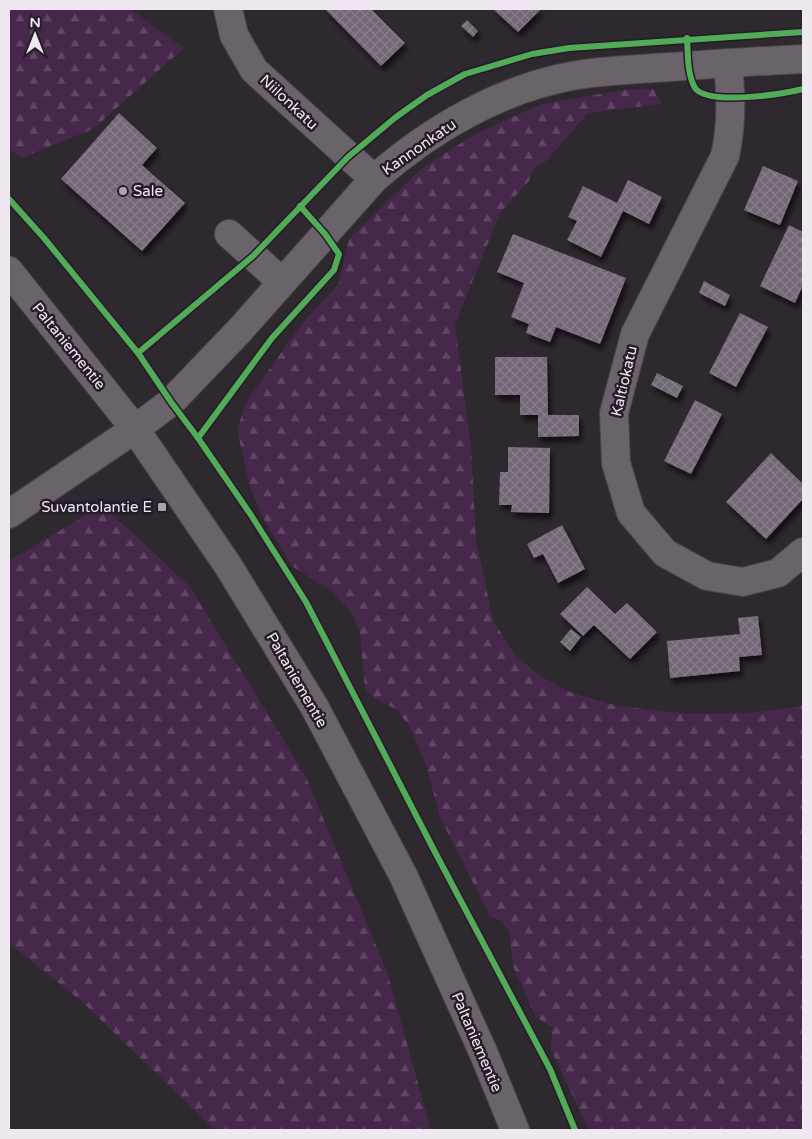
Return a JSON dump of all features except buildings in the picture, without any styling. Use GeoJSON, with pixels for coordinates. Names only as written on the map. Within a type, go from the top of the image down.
{"type":"FeatureCollection","features":[{"type":"Feature","properties":{"kind":"street","name":"Niilonkatu"},"geometry":{"type":"LineString","coordinates":[[228,9],[234,35],[254,70],[374,179]]}},
{"type":"Feature","properties":{"kind":"street","name":"Kannonkatu"},"geometry":{"type":"LineString","coordinates":[[9,514],[171,402],[240,330],[374,179],[397,159],[439,129],[483,106],[527,89],[576,76],[624,70],[803,59]]}},
{"type":"Feature","properties":{"kind":"street","name":"Kaltiokatu"},"geometry":{"type":"LineString","coordinates":[[728,63],[731,106],[730,134],[725,156],[635,334],[614,413],[616,464],[631,513],[665,553],[707,576],[743,582],[778,573],[803,552]]}},
{"type":"Feature","properties":{"kind":"street"},"geometry":{"type":"LineString","coordinates":[[229,234],[282,282]]}},
{"type":"Feature","properties":{"kind":"street","name":"Paltaniementie"},"geometry":{"type":"LineString","coordinates":[[9,271],[135,428],[227,564],[314,706],[404,876],[484,1054],[515,1130]]}},
{"type":"Feature","properties":{"kind":"green space"},"geometry":{"type":"Polygon","coordinates":[[[9,9],[132,9],[184,48],[93,129],[22,158],[9,149],[9,9]]]}},
{"type":"Feature","properties":{"kind":"green space"},"geometry":{"type":"Polygon","coordinates":[[[653,89],[662,104],[588,113],[546,161],[534,168],[529,181],[500,213],[455,324],[471,448],[476,540],[493,620],[515,655],[540,676],[572,693],[618,706],[689,714],[748,713],[803,706],[803,1130],[589,1130],[551,1050],[552,1027],[536,1017],[513,966],[509,931],[502,921],[490,917],[440,817],[426,765],[410,727],[396,709],[375,699],[365,688],[360,634],[353,615],[334,593],[292,566],[263,518],[249,484],[237,429],[247,401],[301,325],[339,283],[349,239],[421,169],[469,138],[542,104],[624,90],[653,89]]]}},
{"type":"Feature","properties":{"kind":"green space"},"geometry":{"type":"Polygon","coordinates":[[[101,506],[132,532],[190,587],[306,777],[387,972],[431,1130],[215,1130],[81,1001],[9,943],[9,560],[101,506]]]}},
{"type":"Feature","properties":{"kind":"cycle path"},"geometry":{"type":"LineString","coordinates":[[138,353],[253,256],[348,157],[396,117],[427,95],[465,74],[532,54],[569,48],[803,32]]}},
{"type":"Feature","properties":{"kind":"cycle path"},"geometry":{"type":"LineString","coordinates":[[687,38],[688,64],[692,82],[695,88],[703,93],[730,98],[763,96],[803,89]]}},
{"type":"Feature","properties":{"kind":"cycle path"},"geometry":{"type":"LineString","coordinates":[[9,199],[44,238],[138,353],[251,515],[306,602],[550,1069],[575,1130]]}},
{"type":"Feature","properties":{"kind":"cycle path"},"geometry":{"type":"LineString","coordinates":[[198,438],[272,338],[334,270],[339,254],[325,234],[300,206]]}},
{"type":"Feature","properties":{"kind":"place","name":"Sale"},"geometry":{"type":"Point","coordinates":[123,191]}},
{"type":"Feature","properties":{"kind":"place","name":"Suvantolantie E"},"geometry":{"type":"Point","coordinates":[162,507]}}]}
